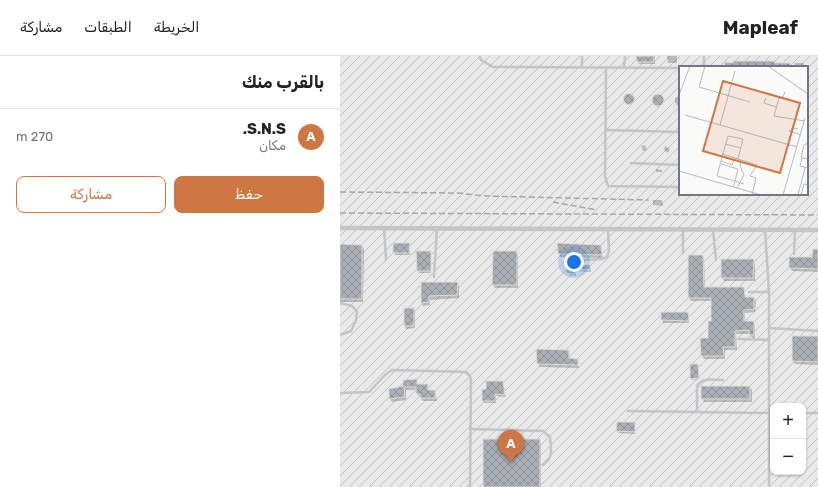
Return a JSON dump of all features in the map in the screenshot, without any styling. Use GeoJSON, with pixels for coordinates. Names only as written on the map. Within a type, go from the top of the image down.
{"type":"FeatureCollection","features":[{"type":"Feature","properties":{"kind":"street"},"geometry":{"type":"LineString","coordinates":[[340,228],[818,230]]}},
{"type":"Feature","properties":{"kind":"lane"},"geometry":{"type":"LineString","coordinates":[[480,56],[481,60],[493,67],[679,68]]}},
{"type":"Feature","properties":{"kind":"lane"},"geometry":{"type":"LineString","coordinates":[[582,56],[582,67]]}},
{"type":"Feature","properties":{"kind":"lane"},"geometry":{"type":"LineString","coordinates":[[624,67],[625,56]]}},
{"type":"Feature","properties":{"kind":"lane"},"geometry":{"type":"LineString","coordinates":[[606,67],[605,176],[608,186],[679,187]]}},
{"type":"Feature","properties":{"kind":"lane"},"geometry":{"type":"LineString","coordinates":[[606,130],[679,132]]}},
{"type":"Feature","properties":{"kind":"lane"},"geometry":{"type":"LineString","coordinates":[[631,163],[679,166]]}},
{"type":"Feature","properties":{"kind":"lane"},"geometry":{"type":"LineString","coordinates":[[384,227],[386,259]]}},
{"type":"Feature","properties":{"kind":"lane"},"geometry":{"type":"LineString","coordinates":[[434,277],[437,228]]}},
{"type":"Feature","properties":{"kind":"lane"},"geometry":{"type":"LineString","coordinates":[[683,229],[683,253]]}},
{"type":"Feature","properties":{"kind":"lane"},"geometry":{"type":"LineString","coordinates":[[765,229],[769,292],[769,487]]}},
{"type":"Feature","properties":{"kind":"lane"},"geometry":{"type":"LineString","coordinates":[[568,261],[602,259],[607,257],[609,251],[608,230]]}},
{"type":"Feature","properties":{"kind":"lane"},"geometry":{"type":"LineString","coordinates":[[713,230],[716,260]]}},
{"type":"Feature","properties":{"kind":"lane"},"geometry":{"type":"LineString","coordinates":[[794,254],[795,230]]}},
{"type":"Feature","properties":{"kind":"lane"},"geometry":{"type":"LineString","coordinates":[[749,292],[769,292]]}},
{"type":"Feature","properties":{"kind":"lane"},"geometry":{"type":"LineString","coordinates":[[340,303],[352,306],[357,311],[356,320],[351,331],[340,335]]}},
{"type":"Feature","properties":{"kind":"lane"},"geometry":{"type":"LineString","coordinates":[[769,328],[818,331]]}},
{"type":"Feature","properties":{"kind":"lane"},"geometry":{"type":"LineString","coordinates":[[739,339],[769,340]]}},
{"type":"Feature","properties":{"kind":"lane"},"geometry":{"type":"LineString","coordinates":[[340,393],[370,392],[386,374],[392,370],[466,372],[470,376],[471,381],[469,487]]}},
{"type":"Feature","properties":{"kind":"lane"},"geometry":{"type":"LineString","coordinates":[[697,412],[697,386],[699,382],[703,380],[723,380]]}},
{"type":"Feature","properties":{"kind":"lane"},"geometry":{"type":"LineString","coordinates":[[628,411],[769,413]]}},
{"type":"Feature","properties":{"kind":"lane"},"geometry":{"type":"LineString","coordinates":[[806,413],[818,414]]}},
{"type":"Feature","properties":{"kind":"lane"},"geometry":{"type":"LineString","coordinates":[[470,430],[547,433],[550,437],[552,454],[549,461],[543,465]]}},
{"type":"Feature","properties":{"kind":"shaded area"},"geometry":{"type":"Polygon","coordinates":[[[340,56],[818,56],[818,487],[340,487],[340,56]]]}},
{"type":"Feature","properties":{"kind":"building"},"geometry":{"type":"Polygon","coordinates":[[[636,56],[654,56],[654,62],[637,62],[636,56]]]}},
{"type":"Feature","properties":{"kind":"building"},"geometry":{"type":"Polygon","coordinates":[[[733,61],[775,61],[775,63],[790,63],[790,66],[724,66],[725,62],[733,63],[733,61]]]}},
{"type":"Feature","properties":{"kind":"building"},"geometry":{"type":"Polygon","coordinates":[[[629,93],[633,95],[635,99],[633,103],[629,105],[625,103],[623,99],[625,95],[629,93]]]}},
{"type":"Feature","properties":{"kind":"building"},"geometry":{"type":"Polygon","coordinates":[[[656,94],[660,94],[664,100],[660,106],[656,106],[652,102],[652,98],[656,94]]]}},
{"type":"Feature","properties":{"kind":"building"},"geometry":{"type":"Polygon","coordinates":[[[393,243],[410,243],[409,253],[393,253],[393,243]]]}},
{"type":"Feature","properties":{"kind":"building"},"geometry":{"type":"Polygon","coordinates":[[[557,243],[601,245],[602,255],[558,254],[557,243]]]}},
{"type":"Feature","properties":{"kind":"building"},"geometry":{"type":"Polygon","coordinates":[[[340,244],[362,245],[362,299],[340,299],[340,244]]]}},
{"type":"Feature","properties":{"kind":"building"},"geometry":{"type":"Polygon","coordinates":[[[813,249],[818,249],[818,269],[789,268],[789,257],[812,257],[813,249]]]}},
{"type":"Feature","properties":{"kind":"building"},"geometry":{"type":"Polygon","coordinates":[[[416,251],[431,251],[431,271],[417,271],[416,251]]]}},
{"type":"Feature","properties":{"kind":"building"},"geometry":{"type":"Polygon","coordinates":[[[493,251],[517,251],[517,285],[492,285],[493,251]]]}},
{"type":"Feature","properties":{"kind":"building"},"geometry":{"type":"Polygon","coordinates":[[[688,255],[703,255],[704,287],[744,287],[745,297],[754,297],[754,309],[744,310],[744,321],[754,321],[754,335],[749,335],[749,330],[735,331],[735,347],[723,347],[724,356],[701,356],[700,338],[708,338],[708,321],[711,321],[711,298],[688,298],[688,255]]]}},
{"type":"Feature","properties":{"kind":"building"},"geometry":{"type":"Polygon","coordinates":[[[721,259],[754,259],[753,278],[721,278],[721,259]]]}},
{"type":"Feature","properties":{"kind":"building"},"geometry":{"type":"Polygon","coordinates":[[[566,264],[591,265],[590,270],[575,269],[575,274],[566,273],[566,264]]]}},
{"type":"Feature","properties":{"kind":"building"},"geometry":{"type":"Polygon","coordinates":[[[421,282],[458,282],[457,295],[429,296],[429,302],[421,303],[421,282]]]}},
{"type":"Feature","properties":{"kind":"building"},"geometry":{"type":"Polygon","coordinates":[[[404,308],[414,308],[414,326],[404,326],[404,308]]]}},
{"type":"Feature","properties":{"kind":"building"},"geometry":{"type":"Polygon","coordinates":[[[661,312],[688,312],[689,321],[661,320],[661,312]]]}},
{"type":"Feature","properties":{"kind":"building"},"geometry":{"type":"Polygon","coordinates":[[[792,336],[818,336],[818,362],[792,361],[792,336]]]}},
{"type":"Feature","properties":{"kind":"building"},"geometry":{"type":"Polygon","coordinates":[[[536,349],[569,350],[569,358],[578,359],[578,365],[537,364],[536,349]]]}},
{"type":"Feature","properties":{"kind":"building"},"geometry":{"type":"Polygon","coordinates":[[[690,364],[698,364],[699,378],[690,379],[690,364]]]}},
{"type":"Feature","properties":{"kind":"building"},"geometry":{"type":"Polygon","coordinates":[[[417,379],[417,384],[428,384],[428,390],[435,390],[435,398],[420,398],[420,394],[416,394],[416,387],[404,387],[405,397],[389,399],[389,389],[403,386],[403,380],[417,379]]]}},
{"type":"Feature","properties":{"kind":"building"},"geometry":{"type":"Polygon","coordinates":[[[486,381],[503,381],[505,395],[495,394],[495,401],[482,401],[482,389],[486,389],[486,381]]]}},
{"type":"Feature","properties":{"kind":"building"},"geometry":{"type":"Polygon","coordinates":[[[701,386],[750,386],[750,399],[701,399],[701,386]]]}},
{"type":"Feature","properties":{"kind":"building"},"geometry":{"type":"Polygon","coordinates":[[[617,422],[635,422],[635,432],[616,431],[617,422]]]}},
{"type":"Feature","properties":{"kind":"building"},"geometry":{"type":"Polygon","coordinates":[[[483,439],[540,439],[540,487],[483,487],[483,439]]]}},
{"type":"Feature","properties":{"kind":"railway"},"geometry":{"type":"LineString","coordinates":[[340,192],[458,193],[485,196],[649,200]]}},
{"type":"Feature","properties":{"kind":"railway"},"geometry":{"type":"LineString","coordinates":[[553,202],[597,210]]}},
{"type":"Feature","properties":{"kind":"railway"},"geometry":{"type":"LineString","coordinates":[[340,213],[818,215]]}},
{"type":"Feature","properties":{"kind":"place","name":"S.N.S."},"geometry":{"type":"Point","coordinates":[511,463]}}]}
